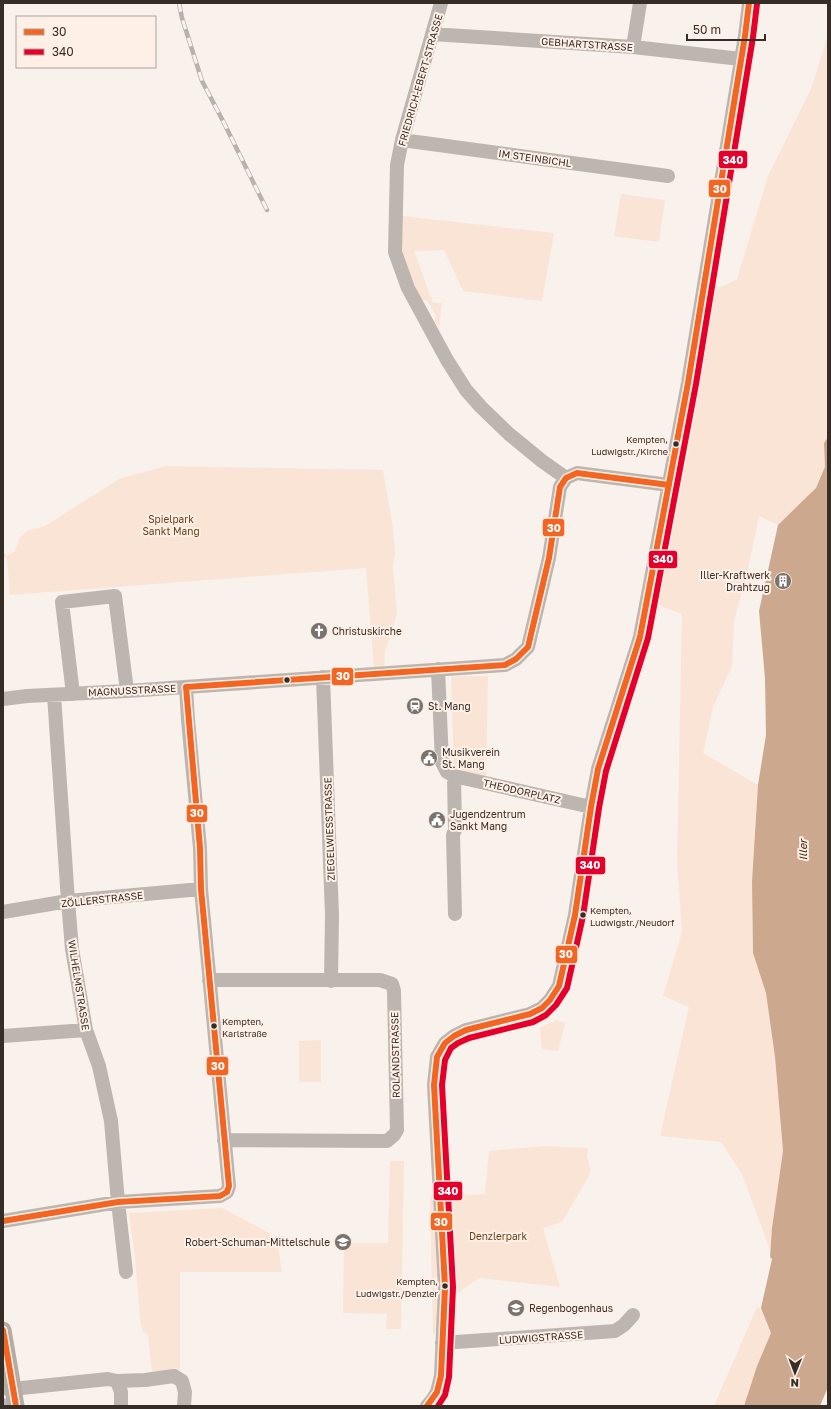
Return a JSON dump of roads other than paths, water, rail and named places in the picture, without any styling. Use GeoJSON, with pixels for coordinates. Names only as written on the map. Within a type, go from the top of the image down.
{"type":"FeatureCollection","features":[{"type":"Feature","properties":{"kind":"main road"},"geometry":{"type":"LineString","coordinates":[[3,1330],[8,1388],[16,1406]]}},
{"type":"Feature","properties":{"kind":"street","name":"FRIEDRICH-EBERT-STRASSE"},"geometry":{"type":"LineString","coordinates":[[441,3],[402,140],[397,165],[395,252],[408,288],[447,360],[472,398],[509,434],[542,461],[566,478]]}},
{"type":"Feature","properties":{"kind":"street"},"geometry":{"type":"LineString","coordinates":[[634,47],[640,3]]}},
{"type":"Feature","properties":{"kind":"street"},"geometry":{"type":"LineString","coordinates":[[427,1406],[437,1392],[441,1376],[444,1276],[434,1085],[437,1057],[445,1043],[454,1036],[466,1030],[530,1014],[542,1008],[559,986],[572,936],[598,769],[640,637],[688,383],[749,3]]}},
{"type":"Feature","properties":{"kind":"street","name":"GEBHARTSTRASSE"},"geometry":{"type":"LineString","coordinates":[[432,34],[634,47],[741,59]]}},
{"type":"Feature","properties":{"kind":"street","name":"IM STEINBICHL"},"geometry":{"type":"LineString","coordinates":[[402,140],[668,176]]}},
{"type":"Feature","properties":{"kind":"street"},"geometry":{"type":"LineString","coordinates":[[566,478],[577,473],[669,485]]}},
{"type":"Feature","properties":{"kind":"street","name":"MAGNUSSTRASSE"},"geometry":{"type":"LineString","coordinates":[[3,699],[505,665],[516,659],[528,647],[548,558],[560,487],[566,478]]}},
{"type":"Feature","properties":{"kind":"street"},"geometry":{"type":"LineString","coordinates":[[73,694],[62,602],[115,596],[127,691]]}},
{"type":"Feature","properties":{"kind":"street"},"geometry":{"type":"LineString","coordinates":[[438,669],[442,762],[447,772],[454,776],[455,830],[453,839],[455,914]]}},
{"type":"Feature","properties":{"kind":"street","name":"ZIEGELWIESSTRASSE"},"geometry":{"type":"LineString","coordinates":[[323,677],[332,915],[331,981]]}},
{"type":"Feature","properties":{"kind":"street"},"geometry":{"type":"LineString","coordinates":[[3,1221],[118,1202],[220,1196],[227,1192],[228,1186],[201,889],[200,848],[186,687]]}},
{"type":"Feature","properties":{"kind":"street","name":"WILHELMSTRASSE"},"geometry":{"type":"LineString","coordinates":[[54,695],[72,949],[86,1030],[99,1066],[110,1121],[126,1272]]}},
{"type":"Feature","properties":{"kind":"street","name":"THEODORPLATZ"},"geometry":{"type":"LineString","coordinates":[[454,776],[591,807]]}},
{"type":"Feature","properties":{"kind":"street","name":"ZÖLLERSTRASSE"},"geometry":{"type":"LineString","coordinates":[[3,912],[68,901],[201,889]]}},
{"type":"Feature","properties":{"kind":"street","name":"ROLANDSTRASSE"},"geometry":{"type":"LineString","coordinates":[[210,980],[380,980],[392,984],[394,991],[397,1130],[394,1136],[387,1141],[224,1140]]}},
{"type":"Feature","properties":{"kind":"street"},"geometry":{"type":"LineString","coordinates":[[3,1036],[86,1030]]}},
{"type":"Feature","properties":{"kind":"street","name":"LUDWIGSTRASSE"},"geometry":{"type":"LineString","coordinates":[[442,1343],[615,1331],[624,1326],[633,1315]]}},
{"type":"Feature","properties":{"kind":"street"},"geometry":{"type":"LineString","coordinates":[[8,1388],[108,1379],[117,1381],[145,1380],[174,1376],[182,1381],[185,1392],[184,1406]]}},
{"type":"Feature","properties":{"kind":"street"},"geometry":{"type":"LineString","coordinates":[[117,1381],[121,1392],[121,1406]]}},
{"type":"Feature","properties":{"kind":"water","name":"Iller"},"geometry":{"type":"Polygon","coordinates":[[[828,437],[828,1387],[820,1406],[744,1406],[757,1366],[771,1333],[761,1308],[772,1259],[770,1257],[772,1228],[783,1151],[775,1057],[766,993],[753,953],[752,881],[758,785],[766,735],[765,678],[759,611],[778,525],[816,488],[825,467],[824,443],[828,437]]]}},
{"type":"Feature","properties":{"kind":"railway"},"geometry":{"type":"LineString","coordinates":[[179,3],[182,18],[202,81],[267,210]]}},
{"type":"Feature","properties":{"kind":"place","name":"Kempten, Ludwigstr./Kirche"},"geometry":{"type":"Point","coordinates":[676,444]}},
{"type":"Feature","properties":{"kind":"place","name":"Iller-Kraftwerk Drahtzug"},"geometry":{"type":"Point","coordinates":[783,581]}},
{"type":"Feature","properties":{"kind":"place","name":"Christuskirche"},"geometry":{"type":"Point","coordinates":[319,631]}},
{"type":"Feature","properties":{"kind":"place","name":"St. Mang"},"geometry":{"type":"Point","coordinates":[415,706]}},
{"type":"Feature","properties":{"kind":"place","name":"Musikverein St. Mang"},"geometry":{"type":"Point","coordinates":[429,758]}},
{"type":"Feature","properties":{"kind":"place","name":"Jugendzentrum Sankt Mang"},"geometry":{"type":"Point","coordinates":[437,820]}},
{"type":"Feature","properties":{"kind":"place","name":"Kempten, Ludwigstr./Neudorf"},"geometry":{"type":"Point","coordinates":[583,915]}},
{"type":"Feature","properties":{"kind":"place","name":"Kempten, Karlstraße"},"geometry":{"type":"Point","coordinates":[214,1026]}},
{"type":"Feature","properties":{"kind":"place","name":"Robert-Schuman-Mittelschule"},"geometry":{"type":"Point","coordinates":[343,1242]}},
{"type":"Feature","properties":{"kind":"place","name":"Kempten, Ludwigstr./Denzler"},"geometry":{"type":"Point","coordinates":[445,1286]}},
{"type":"Feature","properties":{"kind":"place","name":"Regenbogenhaus"},"geometry":{"type":"Point","coordinates":[516,1308]}},
{"type":"Feature","properties":{"kind":"park label","name":"Spielpark Sankt Mang"},"geometry":{"type":"Point","coordinates":[171,524]}},
{"type":"Feature","properties":{"kind":"park label","name":"Denzlerpark"},"geometry":{"type":"Point","coordinates":[498,1236]}}]}
